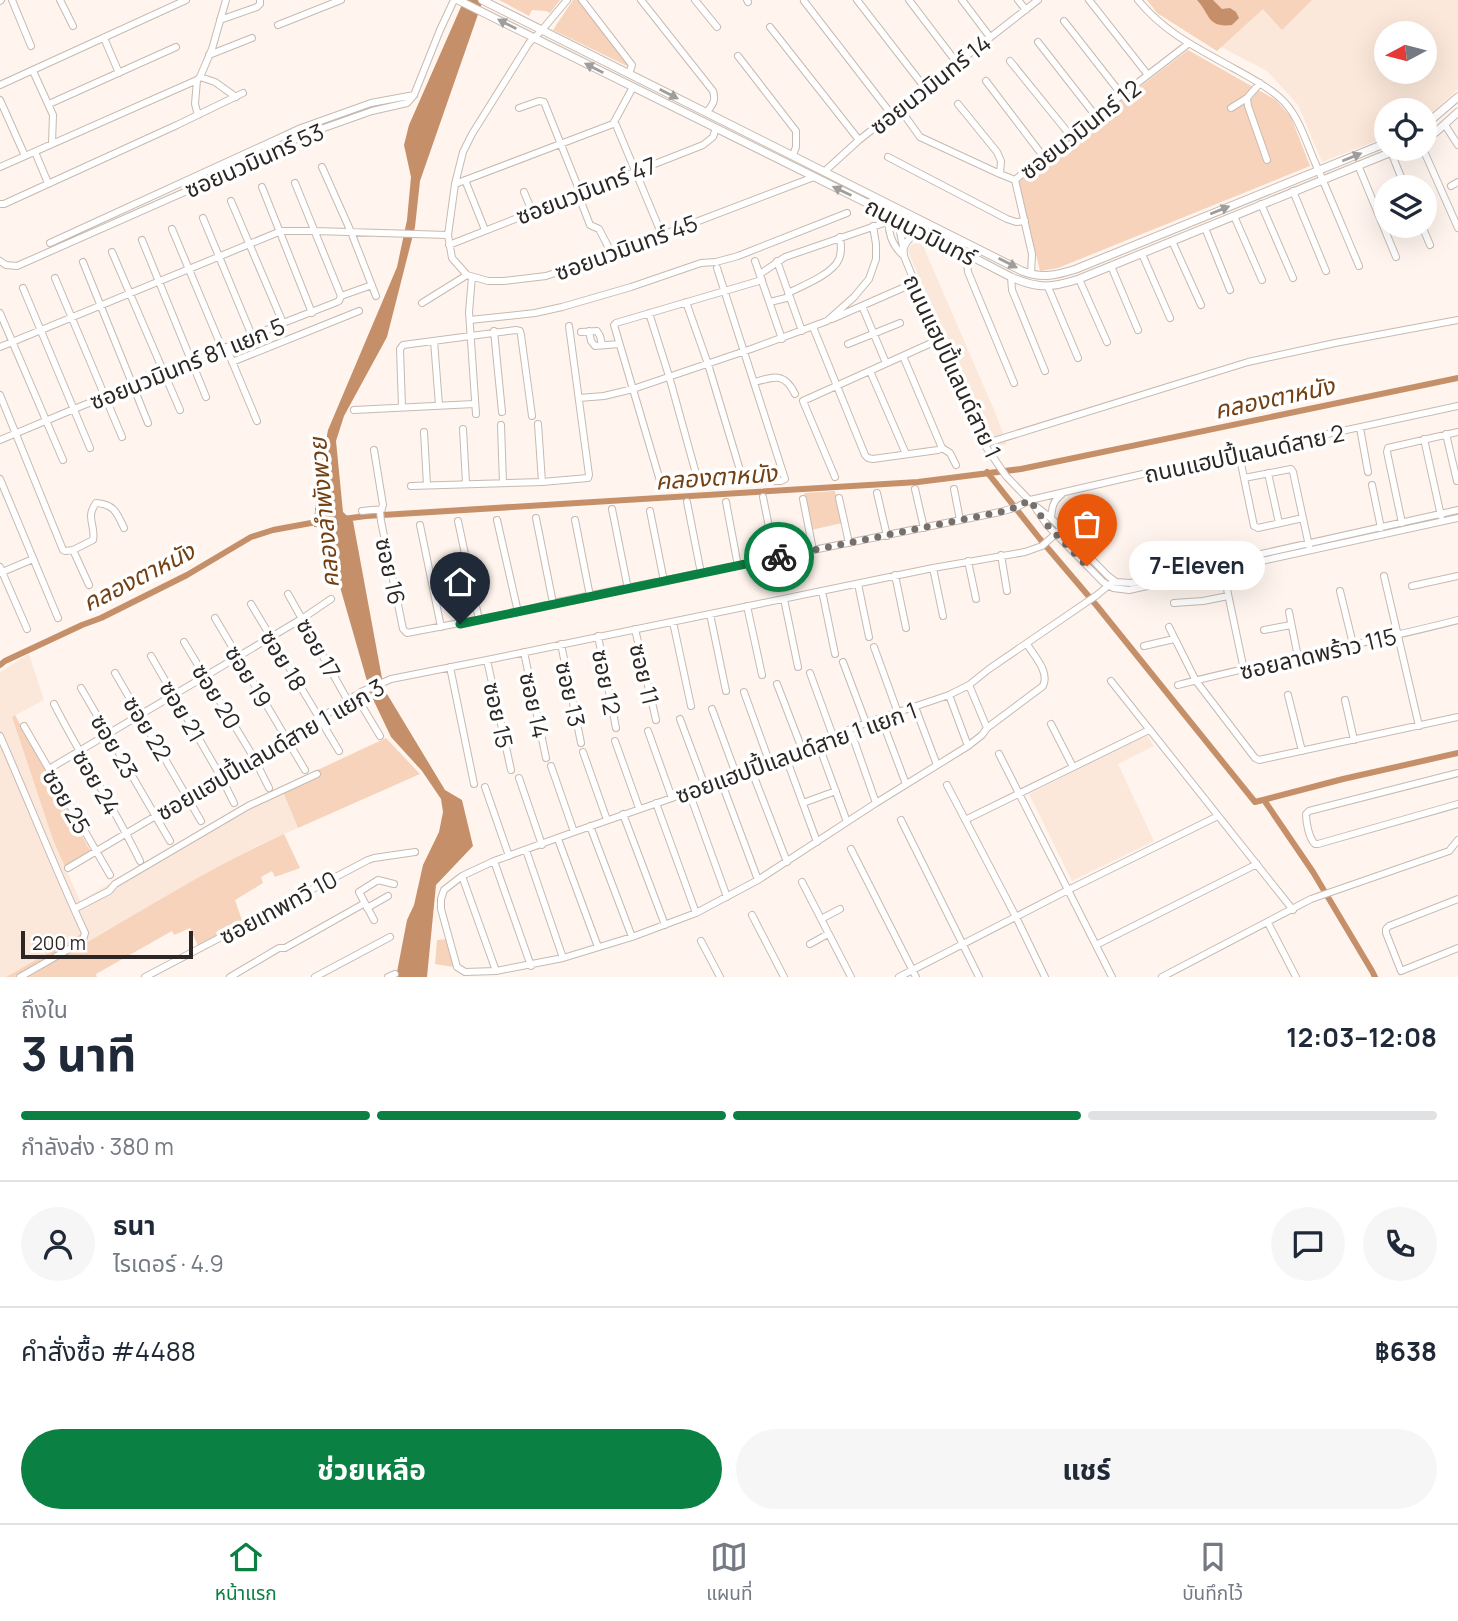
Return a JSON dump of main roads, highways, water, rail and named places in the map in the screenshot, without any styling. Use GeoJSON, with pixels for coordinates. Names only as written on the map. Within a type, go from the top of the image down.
{"type":"FeatureCollection","features":[{"type":"Feature","properties":{"kind":"main road","name":"ถนนนวมินทร์"},"geometry":{"type":"LineString","coordinates":[[458,1],[1029,285],[1048,287],[1079,279],[1374,159]]}},
{"type":"Feature","properties":{"kind":"main road","name":"ถนนนวมินทร์"},"geometry":{"type":"LineString","coordinates":[[483,1],[1031,274],[1049,276],[1076,269],[1374,148]]}},
{"type":"Feature","properties":{"kind":"main road"},"geometry":{"type":"LineString","coordinates":[[1437,115],[1458,97]]}},
{"type":"Feature","properties":{"kind":"main road"},"geometry":{"type":"LineString","coordinates":[[1437,130],[1458,112]]}},
{"type":"Feature","properties":{"kind":"main road"},"geometry":{"type":"LineString","coordinates":[[890,215],[894,206]]}},
{"type":"Feature","properties":{"kind":"main road"},"geometry":{"type":"LineString","coordinates":[[899,219],[903,210]]}},
{"type":"Feature","properties":{"kind":"water","name":"คลองลำพังพวย"},"geometry":{"type":"Polygon","coordinates":[[[464,0],[483,0],[420,181],[415,227],[387,337],[344,416],[336,441],[343,512],[353,521],[384,689],[445,790],[462,800],[473,846],[436,885],[427,977],[396,977],[407,920],[414,905],[423,865],[439,832],[443,812],[441,799],[422,771],[391,737],[371,695],[336,573],[333,528],[314,527],[316,492],[328,430],[397,267],[407,220],[411,177],[404,145],[409,125],[464,0]]]}},
{"type":"Feature","properties":{"kind":"water"},"geometry":{"type":"Polygon","coordinates":[[[1197,0],[1213,0],[1222,9],[1230,8],[1236,12],[1239,18],[1232,25],[1213,22],[1197,0]]]}},
{"type":"Feature","properties":{"kind":"waterway","name":"คลองตาหนัง"},"geometry":{"type":"LineString","coordinates":[[343,519],[918,482],[1021,469],[1458,378]]}},
{"type":"Feature","properties":{"kind":"waterway"},"geometry":{"type":"LineString","coordinates":[[987,472],[1255,802],[1458,753]]}},
{"type":"Feature","properties":{"kind":"waterway","name":"คลองตาหนัง"},"geometry":{"type":"LineString","coordinates":[[0,665],[187,575],[251,537],[322,521]]}},
{"type":"Feature","properties":{"kind":"waterway"},"geometry":{"type":"LineString","coordinates":[[1264,800],[1313,872],[1375,977]]}},
{"type":"Feature","properties":{"kind":"place","name":"7-Eleven"},"geometry":{"type":"Point","coordinates":[1087,566]}}]}
